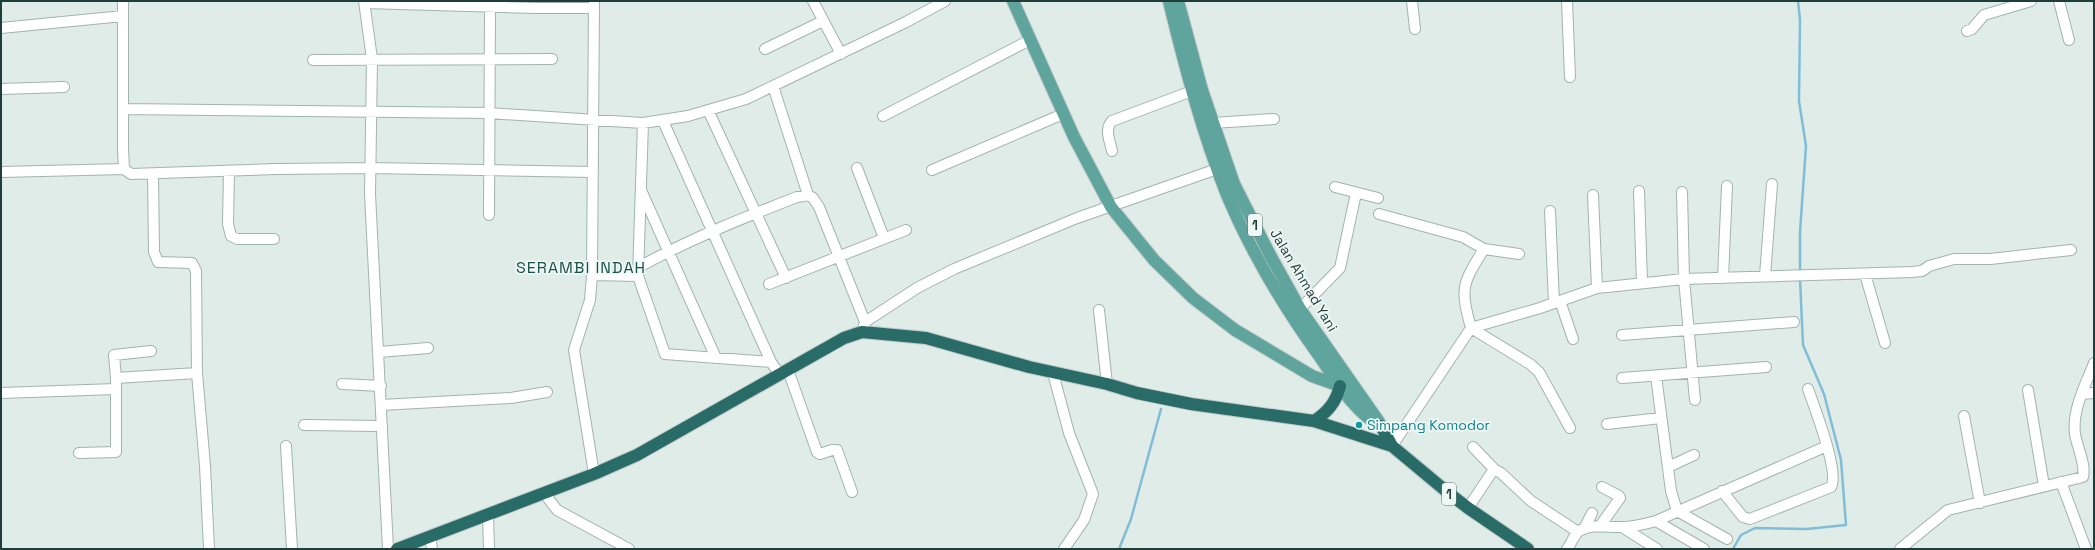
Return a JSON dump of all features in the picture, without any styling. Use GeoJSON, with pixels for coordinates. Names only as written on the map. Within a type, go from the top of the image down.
{"type":"FeatureCollection","features":[{"type":"Feature","properties":{"kind":"highway"},"geometry":{"type":"LineString","coordinates":[[397,549],[594,474],[637,455],[864,327],[926,338],[1053,373],[1107,384],[1137,393],[1191,404],[1314,420],[1392,446]]}},
{"type":"Feature","properties":{"kind":"highway"},"geometry":{"type":"LineString","coordinates":[[1314,420],[1329,409],[1338,394],[1340,386]]}},
{"type":"Feature","properties":{"kind":"highway","name":"1"},"geometry":{"type":"LineString","coordinates":[[1381,426],[1392,446],[1468,508],[1528,549]]}},
{"type":"Feature","properties":{"kind":"main road"},"geometry":{"type":"LineString","coordinates":[[1013,1],[1063,114],[1111,208],[1154,260],[1193,298],[1235,330],[1319,379],[1340,386]]}},
{"type":"Feature","properties":{"kind":"main road","name":"1"},"geometry":{"type":"LineString","coordinates":[[1169,1],[1196,89],[1217,169],[1243,229],[1274,286],[1299,327],[1340,386],[1370,420],[1381,426]]}},
{"type":"Feature","properties":{"kind":"main road","name":"Jalan Ahmad Yani"},"geometry":{"type":"LineString","coordinates":[[1178,1],[1196,89],[1213,123],[1234,184],[1270,255],[1300,309],[1377,416],[1381,426]]}},
{"type":"Feature","properties":{"kind":"street"},"geometry":{"type":"LineString","coordinates":[[123,1],[124,169]]}},
{"type":"Feature","properties":{"kind":"street"},"geometry":{"type":"LineString","coordinates":[[813,1],[841,54]]}},
{"type":"Feature","properties":{"kind":"street"},"geometry":{"type":"LineString","coordinates":[[123,109],[488,114],[643,123],[663,121],[708,110],[746,98],[841,54],[945,1]]}},
{"type":"Feature","properties":{"kind":"street"},"geometry":{"type":"LineString","coordinates":[[1412,1],[1415,29]]}},
{"type":"Feature","properties":{"kind":"street"},"geometry":{"type":"LineString","coordinates":[[1567,1],[1570,77]]}},
{"type":"Feature","properties":{"kind":"street"},"geometry":{"type":"LineString","coordinates":[[1967,32],[1984,15],[2031,1]]}},
{"type":"Feature","properties":{"kind":"street"},"geometry":{"type":"LineString","coordinates":[[2059,1],[2069,40]]}},
{"type":"Feature","properties":{"kind":"street"},"geometry":{"type":"LineString","coordinates":[[388,549],[371,168],[372,59],[365,2],[490,7],[594,4],[592,275],[590,300],[574,350],[594,474]]}},
{"type":"Feature","properties":{"kind":"street"},"geometry":{"type":"LineString","coordinates":[[489,215],[488,114],[490,7]]}},
{"type":"Feature","properties":{"kind":"street"},"geometry":{"type":"LineString","coordinates":[[1,28],[122,16]]}},
{"type":"Feature","properties":{"kind":"street"},"geometry":{"type":"LineString","coordinates":[[765,48],[823,22]]}},
{"type":"Feature","properties":{"kind":"street"},"geometry":{"type":"LineString","coordinates":[[883,116],[1030,40]]}},
{"type":"Feature","properties":{"kind":"street"},"geometry":{"type":"LineString","coordinates":[[313,60],[489,58],[552,59]]}},
{"type":"Feature","properties":{"kind":"street"},"geometry":{"type":"LineString","coordinates":[[773,86],[808,195],[813,198],[819,208],[864,327],[917,288],[954,269],[1077,218],[1111,208],[1217,169]]}},
{"type":"Feature","properties":{"kind":"street"},"geometry":{"type":"LineString","coordinates":[[1,89],[64,87]]}},
{"type":"Feature","properties":{"kind":"street"},"geometry":{"type":"LineString","coordinates":[[1112,151],[1108,125],[1112,122],[1196,89]]}},
{"type":"Feature","properties":{"kind":"street"},"geometry":{"type":"LineString","coordinates":[[708,110],[786,278]]}},
{"type":"Feature","properties":{"kind":"street"},"geometry":{"type":"LineString","coordinates":[[932,170],[1063,114]]}},
{"type":"Feature","properties":{"kind":"street"},"geometry":{"type":"LineString","coordinates":[[1213,123],[1274,119]]}},
{"type":"Feature","properties":{"kind":"street"},"geometry":{"type":"LineString","coordinates":[[663,121],[771,362],[784,372],[817,452],[820,454],[837,450],[852,492]]}},
{"type":"Feature","properties":{"kind":"street"},"geometry":{"type":"LineString","coordinates":[[643,123],[638,271],[665,354],[771,362]]}},
{"type":"Feature","properties":{"kind":"street"},"geometry":{"type":"LineString","coordinates":[[1,172],[124,169],[131,174],[153,174],[276,169],[371,168],[593,172]]}},
{"type":"Feature","properties":{"kind":"street"},"geometry":{"type":"LineString","coordinates":[[857,168],[884,238]]}},
{"type":"Feature","properties":{"kind":"street"},"geometry":{"type":"LineString","coordinates":[[229,171],[228,224],[231,236],[237,239],[274,239]]}},
{"type":"Feature","properties":{"kind":"street"},"geometry":{"type":"LineString","coordinates":[[153,174],[154,252],[158,262],[188,262],[192,263],[195,267],[197,373],[205,466],[209,549]]}},
{"type":"Feature","properties":{"kind":"street"},"geometry":{"type":"LineString","coordinates":[[1765,276],[1772,184]]}},
{"type":"Feature","properties":{"kind":"street"},"geometry":{"type":"LineString","coordinates":[[1723,278],[1727,186]]}},
{"type":"Feature","properties":{"kind":"street"},"geometry":{"type":"LineString","coordinates":[[640,187],[716,358]]}},
{"type":"Feature","properties":{"kind":"street"},"geometry":{"type":"LineString","coordinates":[[1335,188],[1378,198]]}},
{"type":"Feature","properties":{"kind":"street"},"geometry":{"type":"LineString","coordinates":[[1639,191],[1642,283]]}},
{"type":"Feature","properties":{"kind":"street"},"geometry":{"type":"LineString","coordinates":[[1682,192],[1684,279],[1695,400]]}},
{"type":"Feature","properties":{"kind":"street"},"geometry":{"type":"LineString","coordinates":[[1300,309],[1340,268],[1356,193]]}},
{"type":"Feature","properties":{"kind":"street"},"geometry":{"type":"LineString","coordinates":[[592,275],[638,271],[669,250],[713,230],[797,197],[808,195]]}},
{"type":"Feature","properties":{"kind":"street"},"geometry":{"type":"LineString","coordinates":[[1593,195],[1597,288]]}},
{"type":"Feature","properties":{"kind":"street"},"geometry":{"type":"LineString","coordinates":[[1550,211],[1557,302],[1573,339]]}},
{"type":"Feature","properties":{"kind":"street"},"geometry":{"type":"LineString","coordinates":[[1379,214],[1463,237],[1484,249],[1519,254]]}},
{"type":"Feature","properties":{"kind":"street"},"geometry":{"type":"LineString","coordinates":[[769,284],[906,230]]}},
{"type":"Feature","properties":{"kind":"street"},"geometry":{"type":"LineString","coordinates":[[1484,249],[1464,283],[1464,303],[1471,328],[1530,364],[1539,372],[1570,428]]}},
{"type":"Feature","properties":{"kind":"street"},"geometry":{"type":"LineString","coordinates":[[1392,446],[1471,328],[1557,302],[1597,288],[1684,279],[1922,271],[1929,266],[1954,259],[1990,259],[2071,250]]}},
{"type":"Feature","properties":{"kind":"street"},"geometry":{"type":"LineString","coordinates":[[1865,274],[1885,343]]}},
{"type":"Feature","properties":{"kind":"street"},"geometry":{"type":"LineString","coordinates":[[1099,310],[1107,384]]}},
{"type":"Feature","properties":{"kind":"street"},"geometry":{"type":"LineString","coordinates":[[1622,334],[1794,322]]}},
{"type":"Feature","properties":{"kind":"street"},"geometry":{"type":"LineString","coordinates":[[379,352],[428,348]]}},
{"type":"Feature","properties":{"kind":"street"},"geometry":{"type":"LineString","coordinates":[[79,453],[116,452],[116,378],[114,354],[151,351]]}},
{"type":"Feature","properties":{"kind":"street"},"geometry":{"type":"LineString","coordinates":[[1900,549],[1912,546],[1948,510],[2084,475],[2075,434],[2075,422],[2082,394],[2094,363]]}},
{"type":"Feature","properties":{"kind":"street"},"geometry":{"type":"LineString","coordinates":[[1622,378],[1766,367]]}},
{"type":"Feature","properties":{"kind":"street"},"geometry":{"type":"LineString","coordinates":[[116,378],[197,373]]}},
{"type":"Feature","properties":{"kind":"street"},"geometry":{"type":"LineString","coordinates":[[1053,373],[1069,433],[1093,494],[1084,520],[1064,549]]}},
{"type":"Feature","properties":{"kind":"street"},"geometry":{"type":"LineString","coordinates":[[1656,376],[1671,491],[1677,511],[1727,539]]}},
{"type":"Feature","properties":{"kind":"street"},"geometry":{"type":"LineString","coordinates":[[342,384],[381,386]]}},
{"type":"Feature","properties":{"kind":"street"},"geometry":{"type":"LineString","coordinates":[[1,393],[116,389]]}},
{"type":"Feature","properties":{"kind":"street"},"geometry":{"type":"LineString","coordinates":[[1722,491],[1743,517],[1750,519],[1831,487],[1833,479],[1828,446],[1808,389]]}},
{"type":"Feature","properties":{"kind":"street"},"geometry":{"type":"LineString","coordinates":[[2028,390],[2044,486]]}},
{"type":"Feature","properties":{"kind":"street"},"geometry":{"type":"LineString","coordinates":[[381,405],[511,398],[547,392]]}},
{"type":"Feature","properties":{"kind":"street"},"geometry":{"type":"LineString","coordinates":[[2082,394],[2094,393]]}},
{"type":"Feature","properties":{"kind":"street"},"geometry":{"type":"LineString","coordinates":[[1964,416],[1980,503]]}},
{"type":"Feature","properties":{"kind":"street"},"geometry":{"type":"LineString","coordinates":[[1607,424],[1661,418]]}},
{"type":"Feature","properties":{"kind":"street"},"geometry":{"type":"LineString","coordinates":[[304,425],[382,426]]}},
{"type":"Feature","properties":{"kind":"street"},"geometry":{"type":"LineString","coordinates":[[286,446],[292,549]]}},
{"type":"Feature","properties":{"kind":"street"},"geometry":{"type":"LineString","coordinates":[[1473,447],[1494,469],[1502,473],[1531,502],[1581,530],[1600,526],[1638,526],[1656,520],[1828,446]]}},
{"type":"Feature","properties":{"kind":"street"},"geometry":{"type":"LineString","coordinates":[[1668,467],[1694,455]]}},
{"type":"Feature","properties":{"kind":"street"},"geometry":{"type":"LineString","coordinates":[[1468,508],[1494,469]]}},
{"type":"Feature","properties":{"kind":"street"},"geometry":{"type":"LineString","coordinates":[[2061,482],[2086,549]]}},
{"type":"Feature","properties":{"kind":"street"},"geometry":{"type":"LineString","coordinates":[[1600,526],[1620,498],[1602,487]]}},
{"type":"Feature","properties":{"kind":"street"},"geometry":{"type":"LineString","coordinates":[[544,493],[557,510],[629,549]]}},
{"type":"Feature","properties":{"kind":"street"},"geometry":{"type":"LineString","coordinates":[[1567,549],[1592,513]]}},
{"type":"Feature","properties":{"kind":"street"},"geometry":{"type":"LineString","coordinates":[[488,514],[489,549]]}},
{"type":"Feature","properties":{"kind":"street"},"geometry":{"type":"LineString","coordinates":[[1656,520],[1704,549]]}},
{"type":"Feature","properties":{"kind":"street"},"geometry":{"type":"LineString","coordinates":[[1622,527],[1657,549]]}},
{"type":"Feature","properties":{"kind":"street"},"geometry":{"type":"LineString","coordinates":[[430,536],[432,549]]}},
{"type":"Feature","properties":{"kind":"waterway"},"geometry":{"type":"LineString","coordinates":[[1798,1],[1800,20],[1799,101],[1806,146],[1800,232],[1800,274]]}},
{"type":"Feature","properties":{"kind":"waterway"},"geometry":{"type":"LineString","coordinates":[[1733,549],[1741,535],[1755,528],[1807,529],[1846,525],[1841,460],[1824,394],[1803,345],[1800,279]]}},
{"type":"Feature","properties":{"kind":"waterway"},"geometry":{"type":"LineString","coordinates":[[1119,549],[1131,519],[1161,409]]}},
{"type":"Feature","properties":{"kind":"place","name":"Simpang Komodor"},"geometry":{"type":"Point","coordinates":[1359,425]}},
{"type":"Feature","properties":{"kind":"district","name":"SERAMBI INDAH"},"geometry":{"type":"Point","coordinates":[581,267]}}]}
